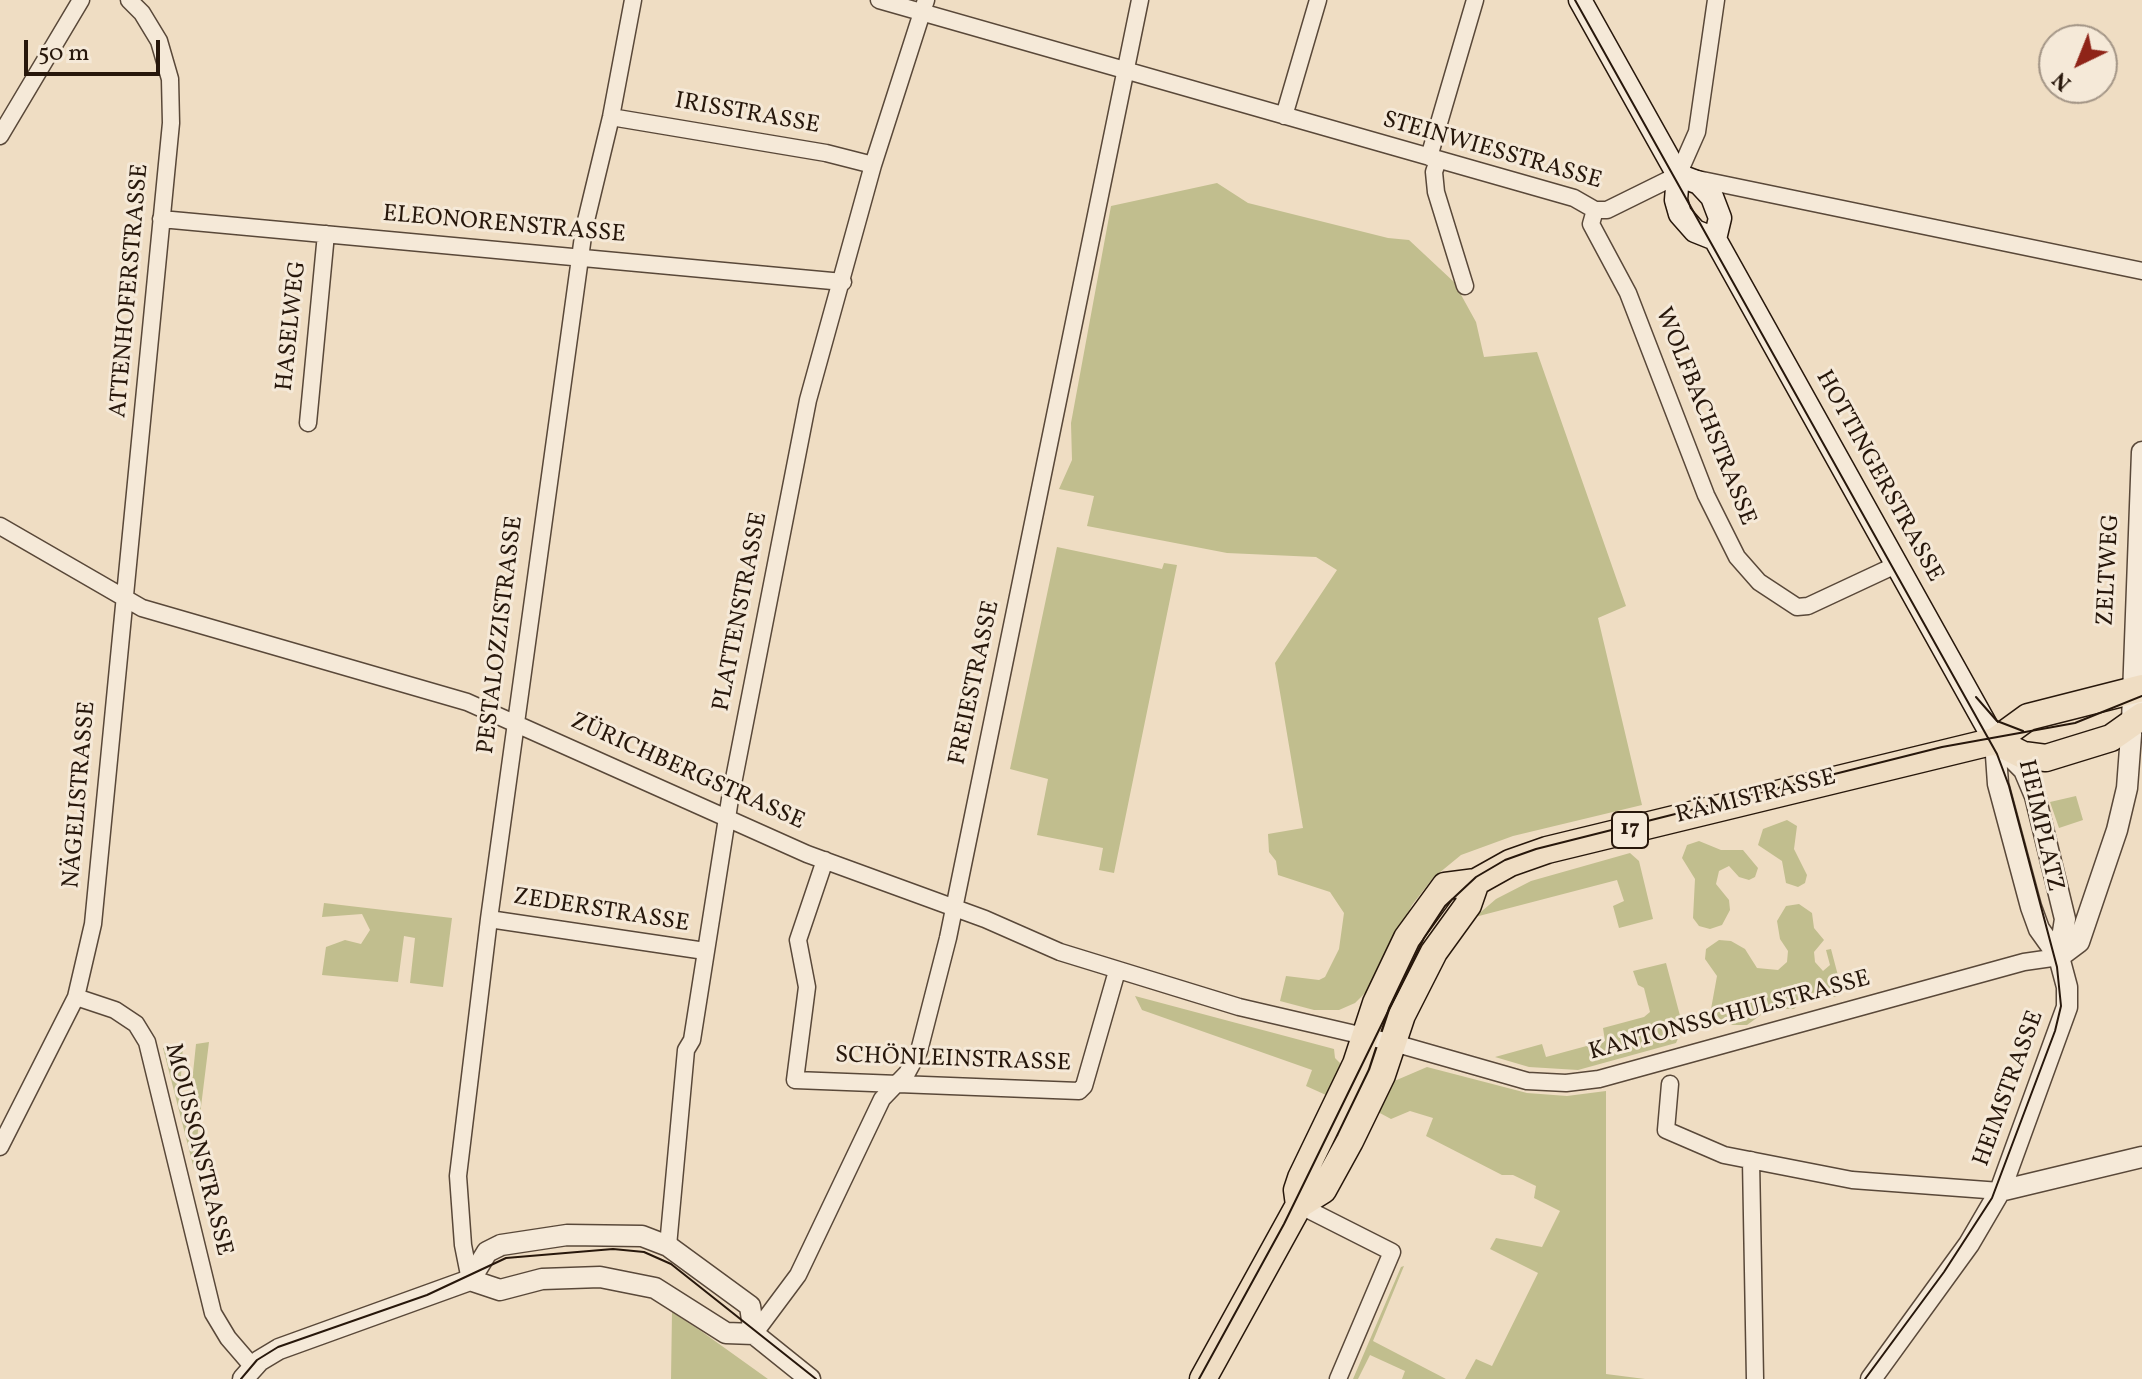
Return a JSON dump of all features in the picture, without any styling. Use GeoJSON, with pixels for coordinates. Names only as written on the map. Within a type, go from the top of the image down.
{"type":"FeatureCollection","features":[{"type":"Feature","properties":{"kind":"main road","name":"HOTTINGERSTRASSE"},"geometry":{"type":"LineString","coordinates":[[1580,0],[1678,175],[1676,200],[1680,214],[1695,231],[1715,239],[1995,741]]}},
{"type":"Feature","properties":{"kind":"main road","name":"HOTTINGERSTRASSE"},"geometry":{"type":"LineString","coordinates":[[1678,175],[1699,183],[1712,197],[1720,218],[1715,239]]}},
{"type":"Feature","properties":{"kind":"main road","name":"RÄMISTRASSE"},"geometry":{"type":"LineString","coordinates":[[1299,1205],[1297,1190],[1301,1178],[1365,1039],[1376,1003],[1424,911],[1445,886],[1476,882],[1510,863],[1547,850],[1995,741],[2028,717],[2138,690]]}},
{"type":"Feature","properties":{"kind":"main road"},"geometry":{"type":"LineString","coordinates":[[1995,741],[2023,755],[2046,758],[2111,738],[2137,719]]}},
{"type":"Feature","properties":{"kind":"main road","name":"RÄMISTRASSE"},"geometry":{"type":"LineString","coordinates":[[1203,1379],[1299,1205],[1323,1190],[1357,1128],[1394,1043],[1402,1015],[1434,952],[1468,905],[1476,882]]}},
{"type":"Feature","properties":{"kind":"street"},"geometry":{"type":"LineString","coordinates":[[0,136],[81,0]]}},
{"type":"Feature","properties":{"kind":"street","name":"ATTENHOFERSTRASSE"},"geometry":{"type":"LineString","coordinates":[[126,597],[171,123],[170,79],[159,41],[129,0]]}},
{"type":"Feature","properties":{"kind":"street","name":"PESTALOZZISTRASSE"},"geometry":{"type":"LineString","coordinates":[[470,1280],[463,1245],[458,1176],[489,919],[580,258],[633,0]]}},
{"type":"Feature","properties":{"kind":"street","name":"STEINWIESSTRASSE"},"geometry":{"type":"LineString","coordinates":[[879,0],[924,7],[1126,72],[1574,198],[1595,210],[1607,210],[1678,175]]}},
{"type":"Feature","properties":{"kind":"street","name":"FREIESTRASSE"},"geometry":{"type":"LineString","coordinates":[[754,1334],[798,1275],[882,1099],[907,1073],[919,1051],[953,909],[1140,0]]}},
{"type":"Feature","properties":{"kind":"street"},"geometry":{"type":"LineString","coordinates":[[1284,116],[1318,0]]}},
{"type":"Feature","properties":{"kind":"street"},"geometry":{"type":"LineString","coordinates":[[1465,286],[1436,192],[1433,159],[1475,0]]}},
{"type":"Feature","properties":{"kind":"street"},"geometry":{"type":"LineString","coordinates":[[1716,0],[1697,132],[1678,175],[2142,271]]}},
{"type":"Feature","properties":{"kind":"street","name":"PLATTENSTRASSE"},"geometry":{"type":"LineString","coordinates":[[668,1246],[686,1050],[692,1040],[727,819],[808,400],[873,165],[924,7]]}},
{"type":"Feature","properties":{"kind":"street","name":"IRISSTRASSE"},"geometry":{"type":"LineString","coordinates":[[611,117],[826,153],[873,165]]}},
{"type":"Feature","properties":{"kind":"street","name":"WOLFBACHSTRASSE"},"geometry":{"type":"LineString","coordinates":[[1595,210],[1591,224],[1628,293],[1706,495],[1737,557],[1759,582],[1790,605],[1804,607],[1898,564]]}},
{"type":"Feature","properties":{"kind":"street","name":"ELEONORENSTRASSE"},"geometry":{"type":"LineString","coordinates":[[161,219],[843,282]]}},
{"type":"Feature","properties":{"kind":"street","name":"HASELWEG"},"geometry":{"type":"LineString","coordinates":[[308,423],[326,234]]}},
{"type":"Feature","properties":{"kind":"street","name":"ZELTWEG"},"geometry":{"type":"LineString","coordinates":[[2138,690],[2142,452]]}},
{"type":"Feature","properties":{"kind":"street","name":"ZÜRICHBERGSTRASSE"},"geometry":{"type":"LineString","coordinates":[[0,526],[163,616],[419,687],[515,722],[825,860],[1117,971],[1239,1007],[1365,1039]]}},
{"type":"Feature","properties":{"kind":"street","name":"NÄGELISTRASSE"},"geometry":{"type":"LineString","coordinates":[[76,997],[93,924],[126,597]]}},
{"type":"Feature","properties":{"kind":"street","name":"HEIMPLATZ"},"geometry":{"type":"LineString","coordinates":[[2059,957],[2079,942],[2111,851],[2127,788],[2138,690]]}},
{"type":"Feature","properties":{"kind":"street","name":"HEIMPLATZ"},"geometry":{"type":"LineString","coordinates":[[1995,741],[2024,770],[2033,791],[2065,919],[2059,957]]}},
{"type":"Feature","properties":{"kind":"street","name":"HEIMPLATZ"},"geometry":{"type":"LineString","coordinates":[[1995,741],[1998,784],[2031,907],[2039,929],[2059,957]]}},
{"type":"Feature","properties":{"kind":"street","name":"SCHÖNLEINSTRASSE"},"geometry":{"type":"LineString","coordinates":[[825,860],[798,940],[807,987],[795,1080],[1059,1088],[1075,1092],[1084,1086],[1117,971]]}},
{"type":"Feature","properties":{"kind":"street","name":"ZEDERSTRASSE"},"geometry":{"type":"LineString","coordinates":[[489,919],[705,951]]}},
{"type":"Feature","properties":{"kind":"street","name":"KANTONSSCHULSTRASSE"},"geometry":{"type":"LineString","coordinates":[[1365,1039],[1394,1043],[1527,1081],[1566,1083],[1599,1079],[2024,962],[2059,957]]}},
{"type":"Feature","properties":{"kind":"street","name":"HEIMSTRASSE"},"geometry":{"type":"LineString","coordinates":[[1871,1379],[1969,1244],[2000,1191],[2067,1007],[2067,987],[2059,957]]}},
{"type":"Feature","properties":{"kind":"street"},"geometry":{"type":"LineString","coordinates":[[0,1147],[76,997]]}},
{"type":"Feature","properties":{"kind":"street","name":"MOUSSONSTRASSE"},"geometry":{"type":"LineString","coordinates":[[76,997],[115,1010],[136,1024],[147,1042],[213,1313],[248,1373]]}},
{"type":"Feature","properties":{"kind":"street"},"geometry":{"type":"LineString","coordinates":[[1670,1084],[1664,1124],[1670,1134],[1724,1155],[1852,1180],[2000,1191],[2142,1157]]}},
{"type":"Feature","properties":{"kind":"street"},"geometry":{"type":"LineString","coordinates":[[1751,1160],[1755,1379]]}},
{"type":"Feature","properties":{"kind":"street"},"geometry":{"type":"LineString","coordinates":[[1299,1205],[1392,1252],[1338,1379]]}},
{"type":"Feature","properties":{"kind":"street"},"geometry":{"type":"LineString","coordinates":[[470,1280],[487,1252],[501,1245],[533,1239],[611,1233],[642,1236],[668,1246],[750,1306],[754,1334]]}},
{"type":"Feature","properties":{"kind":"street"},"geometry":{"type":"LineString","coordinates":[[248,1373],[279,1349],[470,1280],[500,1290],[542,1279],[567,1277],[631,1282],[665,1293],[726,1333],[754,1334],[810,1379]]}},
{"type":"Feature","properties":{"kind":"shaded area"},"geometry":{"type":"Polygon","coordinates":[[[1217,183],[1248,203],[1388,238],[1409,240],[1454,282],[1476,322],[1484,357],[1537,352],[1626,606],[1598,618],[1642,805],[1513,836],[1461,855],[1433,878],[1412,905],[1369,989],[1355,1003],[1339,1010],[1314,1010],[1280,1001],[1286,976],[1319,980],[1325,977],[1339,949],[1344,913],[1330,892],[1278,875],[1276,861],[1269,852],[1268,834],[1303,828],[1275,663],[1337,570],[1316,557],[1227,553],[1087,526],[1094,496],[1059,489],[1072,460],[1071,423],[1111,206],[1217,183]]]}},
{"type":"Feature","properties":{"kind":"shaded area"},"geometry":{"type":"Polygon","coordinates":[[[1057,547],[1162,569],[1164,563],[1177,565],[1114,873],[1099,870],[1103,848],[1037,835],[1048,779],[1010,769],[1057,547]]]}},
{"type":"Feature","properties":{"kind":"shaded area"},"geometry":{"type":"Polygon","coordinates":[[[2076,796],[2083,820],[2059,828],[2050,802],[2076,796]]]}},
{"type":"Feature","properties":{"kind":"shaded area"},"geometry":{"type":"Polygon","coordinates":[[[1787,820],[1797,826],[1794,849],[1807,875],[1805,883],[1798,887],[1786,883],[1782,861],[1758,845],[1763,829],[1787,820]]]}},
{"type":"Feature","properties":{"kind":"shaded area"},"geometry":{"type":"Polygon","coordinates":[[[1699,841],[1721,850],[1743,850],[1758,868],[1755,877],[1749,880],[1739,877],[1729,866],[1719,871],[1716,884],[1729,900],[1730,910],[1722,925],[1710,929],[1699,926],[1693,918],[1695,879],[1682,858],[1687,845],[1699,841]]]}},
{"type":"Feature","properties":{"kind":"shaded area"},"geometry":{"type":"Polygon","coordinates":[[[1630,853],[1639,861],[1653,919],[1619,928],[1613,906],[1624,901],[1617,880],[1475,917],[1496,899],[1531,881],[1630,853]]]}},
{"type":"Feature","properties":{"kind":"shaded area"},"geometry":{"type":"Polygon","coordinates":[[[324,903],[452,918],[443,987],[410,983],[415,938],[404,936],[398,982],[322,975],[326,947],[345,940],[361,944],[370,930],[362,914],[322,917],[324,903]]]}},
{"type":"Feature","properties":{"kind":"shaded area"},"geometry":{"type":"Polygon","coordinates":[[[1799,904],[1812,913],[1814,928],[1824,940],[1814,952],[1815,962],[1823,971],[1830,965],[1826,950],[1831,949],[1841,987],[1839,995],[1812,993],[1794,1009],[1769,1009],[1747,1025],[1732,1025],[1721,1020],[1711,1009],[1717,976],[1705,959],[1706,949],[1719,940],[1731,941],[1745,949],[1757,968],[1778,970],[1787,962],[1788,951],[1780,939],[1777,921],[1786,906],[1799,904]]]}},
{"type":"Feature","properties":{"kind":"shaded area"},"geometry":{"type":"Polygon","coordinates":[[[1666,963],[1683,1027],[1676,1043],[1578,1070],[1529,1067],[1495,1057],[1542,1044],[1546,1057],[1605,1041],[1603,1028],[1644,1017],[1650,1012],[1644,988],[1638,985],[1633,971],[1666,963]]]}},
{"type":"Feature","properties":{"kind":"shaded area"},"geometry":{"type":"Polygon","coordinates":[[[1135,996],[1334,1049],[1335,1058],[1341,1064],[1326,1095],[1306,1086],[1312,1070],[1142,1010],[1135,996]]]}},
{"type":"Feature","properties":{"kind":"shaded area"},"geometry":{"type":"Polygon","coordinates":[[[209,1042],[194,1169],[163,1048],[183,1046],[180,1091],[184,1101],[190,1102],[196,1044],[209,1042]]]}},
{"type":"Feature","properties":{"kind":"shaded area"},"geometry":{"type":"Polygon","coordinates":[[[1427,1067],[1527,1093],[1567,1096],[1606,1091],[1606,1374],[1645,1379],[1465,1379],[1476,1359],[1492,1366],[1538,1273],[1490,1249],[1496,1238],[1542,1247],[1560,1211],[1534,1198],[1536,1186],[1513,1175],[1502,1175],[1426,1136],[1433,1118],[1410,1111],[1391,1119],[1378,1112],[1392,1082],[1427,1067]]]}},
{"type":"Feature","properties":{"kind":"shaded area"},"geometry":{"type":"Polygon","coordinates":[[[1404,1266],[1373,1341],[1446,1379],[1402,1379],[1405,1371],[1370,1355],[1358,1379],[1353,1379],[1401,1267],[1404,1266]]]}},
{"type":"Feature","properties":{"kind":"shaded area"},"geometry":{"type":"Polygon","coordinates":[[[672,1312],[701,1331],[768,1379],[671,1379],[672,1312]]]}},
{"type":"Feature","properties":{"kind":"tram line"},"geometry":{"type":"LineString","coordinates":[[1575,0],[1997,754],[2009,786],[2057,967],[2061,1006],[2055,1031],[1992,1198],[1944,1272],[1865,1379]]}},
{"type":"Feature","properties":{"kind":"tram line"},"geometry":{"type":"LineString","coordinates":[[1199,1379],[1284,1224],[1424,938],[1445,906],[1476,877],[1505,860],[1536,849],[1942,747],[2075,723],[2142,696]]}},
{"type":"Feature","properties":{"kind":"tram line"},"geometry":{"type":"LineString","coordinates":[[1976,697],[1997,721],[2023,731]]}},
{"type":"Feature","properties":{"kind":"tram line"},"geometry":{"type":"LineString","coordinates":[[241,1379],[257,1360],[278,1347],[427,1295],[506,1258],[613,1249],[644,1252],[671,1264],[816,1379]]}}]}
